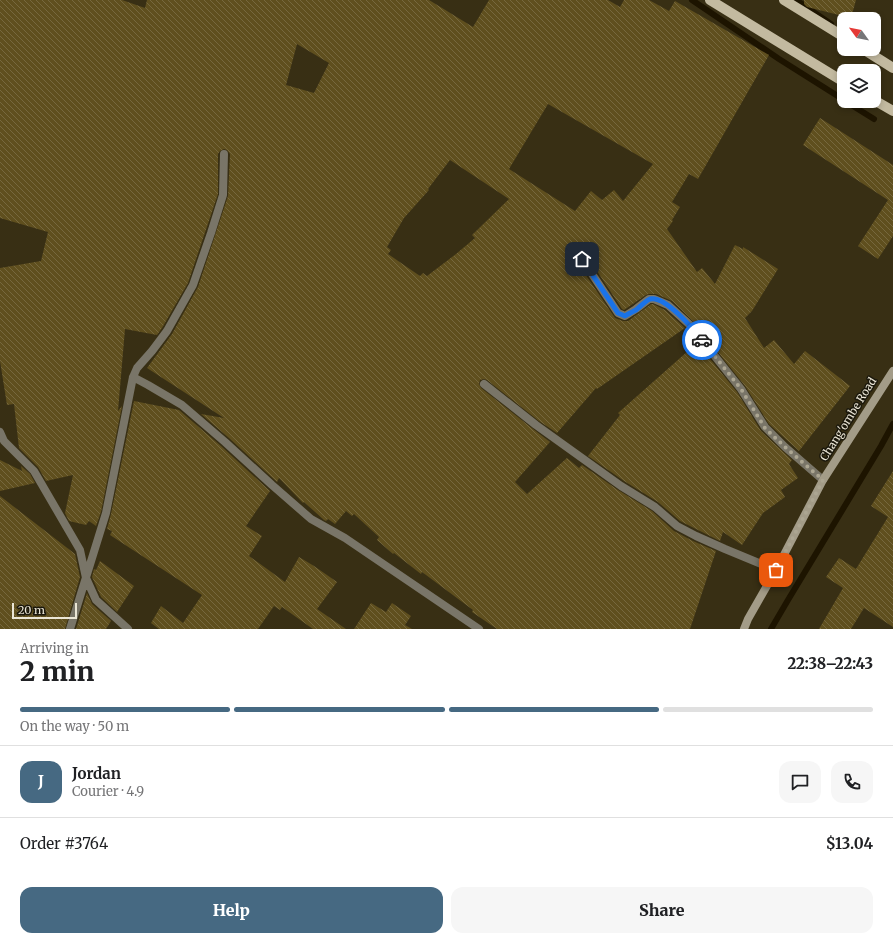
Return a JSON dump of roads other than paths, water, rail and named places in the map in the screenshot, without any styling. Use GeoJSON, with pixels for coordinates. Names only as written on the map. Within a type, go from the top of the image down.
{"type":"FeatureCollection","features":[{"type":"Feature","properties":{"kind":"main road"},"geometry":{"type":"LineString","coordinates":[[710,0],[837,78]]}},
{"type":"Feature","properties":{"kind":"main road"},"geometry":{"type":"LineString","coordinates":[[784,0],[837,33]]}},
{"type":"Feature","properties":{"kind":"main road"},"geometry":{"type":"LineString","coordinates":[[874,56],[893,68]]}},
{"type":"Feature","properties":{"kind":"main road"},"geometry":{"type":"LineString","coordinates":[[881,104],[893,111]]}},
{"type":"Feature","properties":{"kind":"street"},"geometry":{"type":"LineString","coordinates":[[70,629],[106,513],[133,377],[137,368],[167,331],[193,285],[223,195],[224,154]]}},
{"type":"Feature","properties":{"kind":"street"},"geometry":{"type":"LineString","coordinates":[[582,259],[618,313],[625,316],[649,299],[654,298],[668,304],[690,325],[741,389],[765,428],[823,480]]}},
{"type":"Feature","properties":{"kind":"street","name":"Chang'ombe Road"},"geometry":{"type":"LineString","coordinates":[[744,629],[823,480],[893,371]]}},
{"type":"Feature","properties":{"kind":"street"},"geometry":{"type":"LineString","coordinates":[[133,377],[182,405],[311,520],[345,538],[480,629]]}},
{"type":"Feature","properties":{"kind":"street"},"geometry":{"type":"LineString","coordinates":[[484,384],[536,425],[621,486],[655,507],[677,526],[725,549],[776,570]]}},
{"type":"Feature","properties":{"kind":"street"},"geometry":{"type":"LineString","coordinates":[[0,432],[2,441],[34,471],[80,550],[86,578],[96,600],[128,629]]}},
{"type":"Feature","properties":{"kind":"waterway"},"geometry":{"type":"LineString","coordinates":[[692,0],[779,59],[837,96]]}},
{"type":"Feature","properties":{"kind":"waterway"},"geometry":{"type":"LineString","coordinates":[[796,0],[831,24]]}},
{"type":"Feature","properties":{"kind":"waterway"},"geometry":{"type":"LineString","coordinates":[[856,108],[874,119]]}},
{"type":"Feature","properties":{"kind":"waterway"},"geometry":{"type":"LineString","coordinates":[[771,629],[893,424]]}}]}
